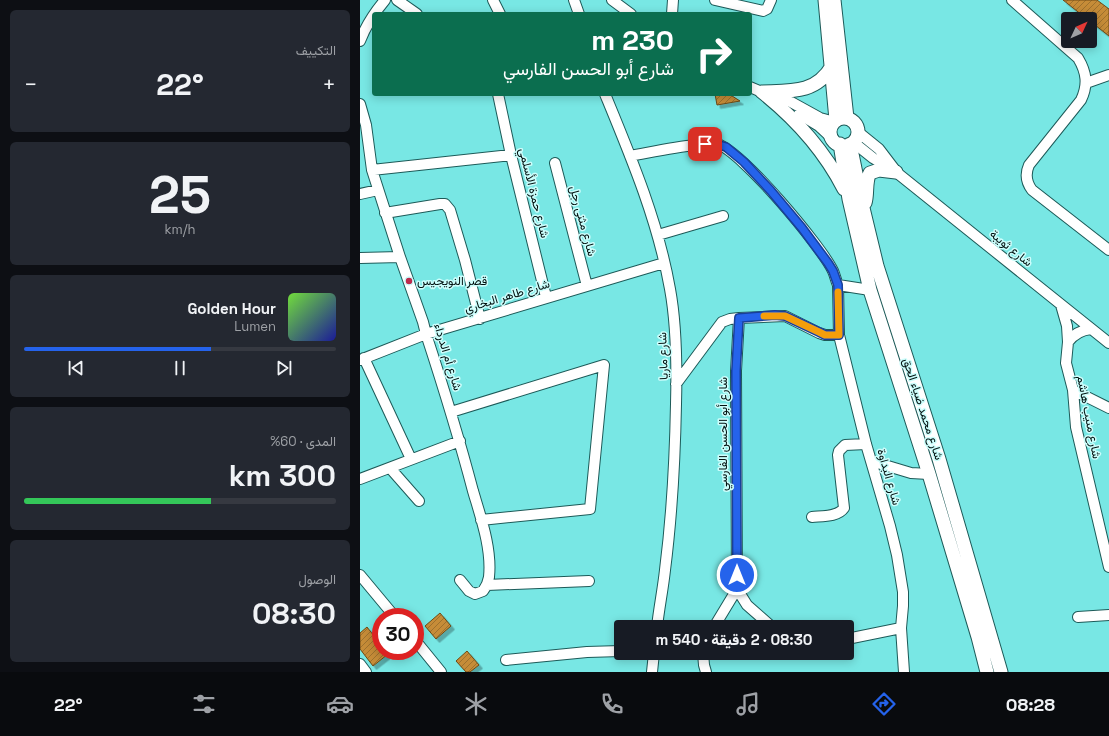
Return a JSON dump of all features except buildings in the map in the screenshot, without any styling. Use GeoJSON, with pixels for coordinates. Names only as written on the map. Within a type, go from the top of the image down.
{"type":"FeatureCollection","features":[{"type":"Feature","properties":{"kind":"main road"},"geometry":{"type":"LineString","coordinates":[[825,0],[836,65]]}},
{"type":"Feature","properties":{"kind":"main road"},"geometry":{"type":"LineString","coordinates":[[834,0],[836,65],[840,120]]}},
{"type":"Feature","properties":{"kind":"main road"},"geometry":{"type":"LineString","coordinates":[[756,89],[792,91],[807,88],[821,80],[836,65]]}},
{"type":"Feature","properties":{"kind":"main road"},"geometry":{"type":"LineString","coordinates":[[756,89],[782,108],[813,141],[838,179],[849,199]]}},
{"type":"Feature","properties":{"kind":"main road"},"geometry":{"type":"LineString","coordinates":[[840,120],[856,125],[847,140],[831,132],[832,126],[840,120]]}},
{"type":"Feature","properties":{"kind":"main road","name":"شارع محمد ضياء الحق"},"geometry":{"type":"LineString","coordinates":[[847,140],[849,199],[870,290],[929,474],[978,637],[987,672]]}},
{"type":"Feature","properties":{"kind":"main road","name":"شارع محمد ضياء الحق"},"geometry":{"type":"LineString","coordinates":[[847,140],[877,266],[940,459],[1001,672]]}},
{"type":"Feature","properties":{"kind":"main road"},"geometry":{"type":"LineString","coordinates":[[862,208],[867,193],[870,173],[879,170],[896,172]]}},
{"type":"Feature","properties":{"kind":"street"},"geometry":{"type":"LineString","coordinates":[[375,12],[385,0]]}},
{"type":"Feature","properties":{"kind":"street"},"geometry":{"type":"LineString","coordinates":[[396,0],[414,12]]}},
{"type":"Feature","properties":{"kind":"street"},"geometry":{"type":"LineString","coordinates":[[493,0],[499,12]]}},
{"type":"Feature","properties":{"kind":"street"},"geometry":{"type":"LineString","coordinates":[[574,0],[578,12]]}},
{"type":"Feature","properties":{"kind":"street"},"geometry":{"type":"LineString","coordinates":[[613,0],[628,12]]}},
{"type":"Feature","properties":{"kind":"street"},"geometry":{"type":"LineString","coordinates":[[672,12],[673,0]]}},
{"type":"Feature","properties":{"kind":"street"},"geometry":{"type":"LineString","coordinates":[[715,0],[763,11],[767,9],[771,0]]}},
{"type":"Feature","properties":{"kind":"street"},"geometry":{"type":"LineString","coordinates":[[1014,1],[1078,58],[1084,70],[1086,83],[1081,100],[1029,165],[1026,172],[1027,180],[1032,190],[1109,250]]}},
{"type":"Feature","properties":{"kind":"street"},"geometry":{"type":"LineString","coordinates":[[360,41],[372,17]]}},
{"type":"Feature","properties":{"kind":"street"},"geometry":{"type":"LineString","coordinates":[[1086,83],[1109,75]]}},
{"type":"Feature","properties":{"kind":"street"},"geometry":{"type":"LineString","coordinates":[[756,89],[778,99],[787,100],[820,118],[840,120]]}},
{"type":"Feature","properties":{"kind":"street","name":"شارع حمزة الأسلمي"},"geometry":{"type":"LineString","coordinates":[[498,96],[511,156],[546,298]]}},
{"type":"Feature","properties":{"kind":"street","name":"شارع ماريا"},"geometry":{"type":"LineString","coordinates":[[606,96],[630,156],[658,235],[670,287],[674,314],[676,384],[673,490],[665,570],[658,620]]}},
{"type":"Feature","properties":{"kind":"street","name":"شارع ثويبة"},"geometry":{"type":"LineString","coordinates":[[778,99],[787,107],[819,126],[847,140],[879,149],[896,172],[1109,343]]}},
{"type":"Feature","properties":{"kind":"street","name":"شارع أم الدرداء"},"geometry":{"type":"LineString","coordinates":[[360,104],[366,125],[372,170],[400,257],[424,322],[426,334],[460,441],[481,520],[489,562],[489,577],[487,585]]}},
{"type":"Feature","properties":{"kind":"street"},"geometry":{"type":"LineString","coordinates":[[630,156],[677,147],[705,144],[716,144],[726,147],[744,162],[802,228],[828,263],[833,271],[838,285],[839,335],[825,335],[785,316],[775,315],[730,319],[722,322],[676,384]]}},
{"type":"Feature","properties":{"kind":"street"},"geometry":{"type":"LineString","coordinates":[[372,170],[511,156]]}},
{"type":"Feature","properties":{"kind":"street","name":"شارع مثنى رجل"},"geometry":{"type":"LineString","coordinates":[[555,163],[587,286]]}},
{"type":"Feature","properties":{"kind":"street"},"geometry":{"type":"LineString","coordinates":[[360,194],[378,190]]}},
{"type":"Feature","properties":{"kind":"street"},"geometry":{"type":"LineString","coordinates":[[385,213],[440,204],[448,206],[465,260],[480,319]]}},
{"type":"Feature","properties":{"kind":"street"},"geometry":{"type":"LineString","coordinates":[[658,235],[723,216]]}},
{"type":"Feature","properties":{"kind":"street"},"geometry":{"type":"LineString","coordinates":[[360,258],[400,257]]}},
{"type":"Feature","properties":{"kind":"street","name":"شارع طاهر البخاري"},"geometry":{"type":"LineString","coordinates":[[362,359],[426,334],[664,263]]}},
{"type":"Feature","properties":{"kind":"street"},"geometry":{"type":"LineString","coordinates":[[838,285],[870,290]]}},
{"type":"Feature","properties":{"kind":"street","name":"شارع منيب هاشم"},"geometry":{"type":"LineString","coordinates":[[1060,304],[1067,326],[1068,342],[1066,363],[1073,390],[1076,427],[1109,567]]}},
{"type":"Feature","properties":{"kind":"street","name":"شارع أبو الحسن الفارسي"},"geometry":{"type":"LineString","coordinates":[[737,590],[736,371],[739,318]]}},
{"type":"Feature","properties":{"kind":"street"},"geometry":{"type":"LineString","coordinates":[[1068,342],[1080,331],[1091,329]]}},
{"type":"Feature","properties":{"kind":"street","name":"شارع البداوة"},"geometry":{"type":"LineString","coordinates":[[839,335],[866,444],[890,526],[898,561],[903,592],[901,628],[904,672]]}},
{"type":"Feature","properties":{"kind":"street"},"geometry":{"type":"LineString","coordinates":[[362,359],[410,459]]}},
{"type":"Feature","properties":{"kind":"street"},"geometry":{"type":"LineString","coordinates":[[451,412],[604,366],[590,509],[481,520]]}},
{"type":"Feature","properties":{"kind":"street"},"geometry":{"type":"LineString","coordinates":[[1073,390],[1109,408]]}},
{"type":"Feature","properties":{"kind":"street"},"geometry":{"type":"LineString","coordinates":[[360,479],[460,441]]}},
{"type":"Feature","properties":{"kind":"street"},"geometry":{"type":"LineString","coordinates":[[812,517],[842,512],[844,508],[838,455],[839,451],[845,445],[866,444]]}},
{"type":"Feature","properties":{"kind":"street"},"geometry":{"type":"LineString","coordinates":[[871,461],[911,473],[929,474]]}},
{"type":"Feature","properties":{"kind":"street"},"geometry":{"type":"LineString","coordinates":[[390,468],[418,501]]}},
{"type":"Feature","properties":{"kind":"street"},"geometry":{"type":"LineString","coordinates":[[360,575],[388,608]]}},
{"type":"Feature","properties":{"kind":"street"},"geometry":{"type":"LineString","coordinates":[[460,580],[469,591],[475,594],[483,591],[487,585],[589,581]]}},
{"type":"Feature","properties":{"kind":"street"},"geometry":{"type":"LineString","coordinates":[[718,620],[737,590],[747,605],[764,620]]}},
{"type":"Feature","properties":{"kind":"street"},"geometry":{"type":"LineString","coordinates":[[1078,617],[1109,615]]}},
{"type":"Feature","properties":{"kind":"street"},"geometry":{"type":"LineString","coordinates":[[854,638],[901,628]]}},
{"type":"Feature","properties":{"kind":"street"},"geometry":{"type":"LineString","coordinates":[[424,651],[441,672]]}},
{"type":"Feature","properties":{"kind":"street"},"geometry":{"type":"LineString","coordinates":[[506,660],[587,652],[614,651]]}},
{"type":"Feature","properties":{"kind":"street"},"geometry":{"type":"LineString","coordinates":[[652,672],[653,660]]}},
{"type":"Feature","properties":{"kind":"street"},"geometry":{"type":"LineString","coordinates":[[704,660],[706,672]]}},
{"type":"Feature","properties":{"kind":"street"},"geometry":{"type":"LineString","coordinates":[[360,664],[366,672]]}},
{"type":"Feature","properties":{"kind":"slow traffic"},"geometry":{"type":"LineString","coordinates":[[764,316],[785,316],[825,335],[839,335],[838,292]]}},
{"type":"Feature","properties":{"kind":"place","name":"قصر النويجيس"},"geometry":{"type":"Point","coordinates":[409,281]}},
{"type":"Feature","properties":{"kind":"route"},"geometry":{"type":"LineString","coordinates":[[705,144],[716,144],[726,147],[744,162],[802,228],[828,263],[833,271],[838,285],[839,335],[825,335],[785,316],[775,315],[739,318],[736,371],[737,575]]}}]}
